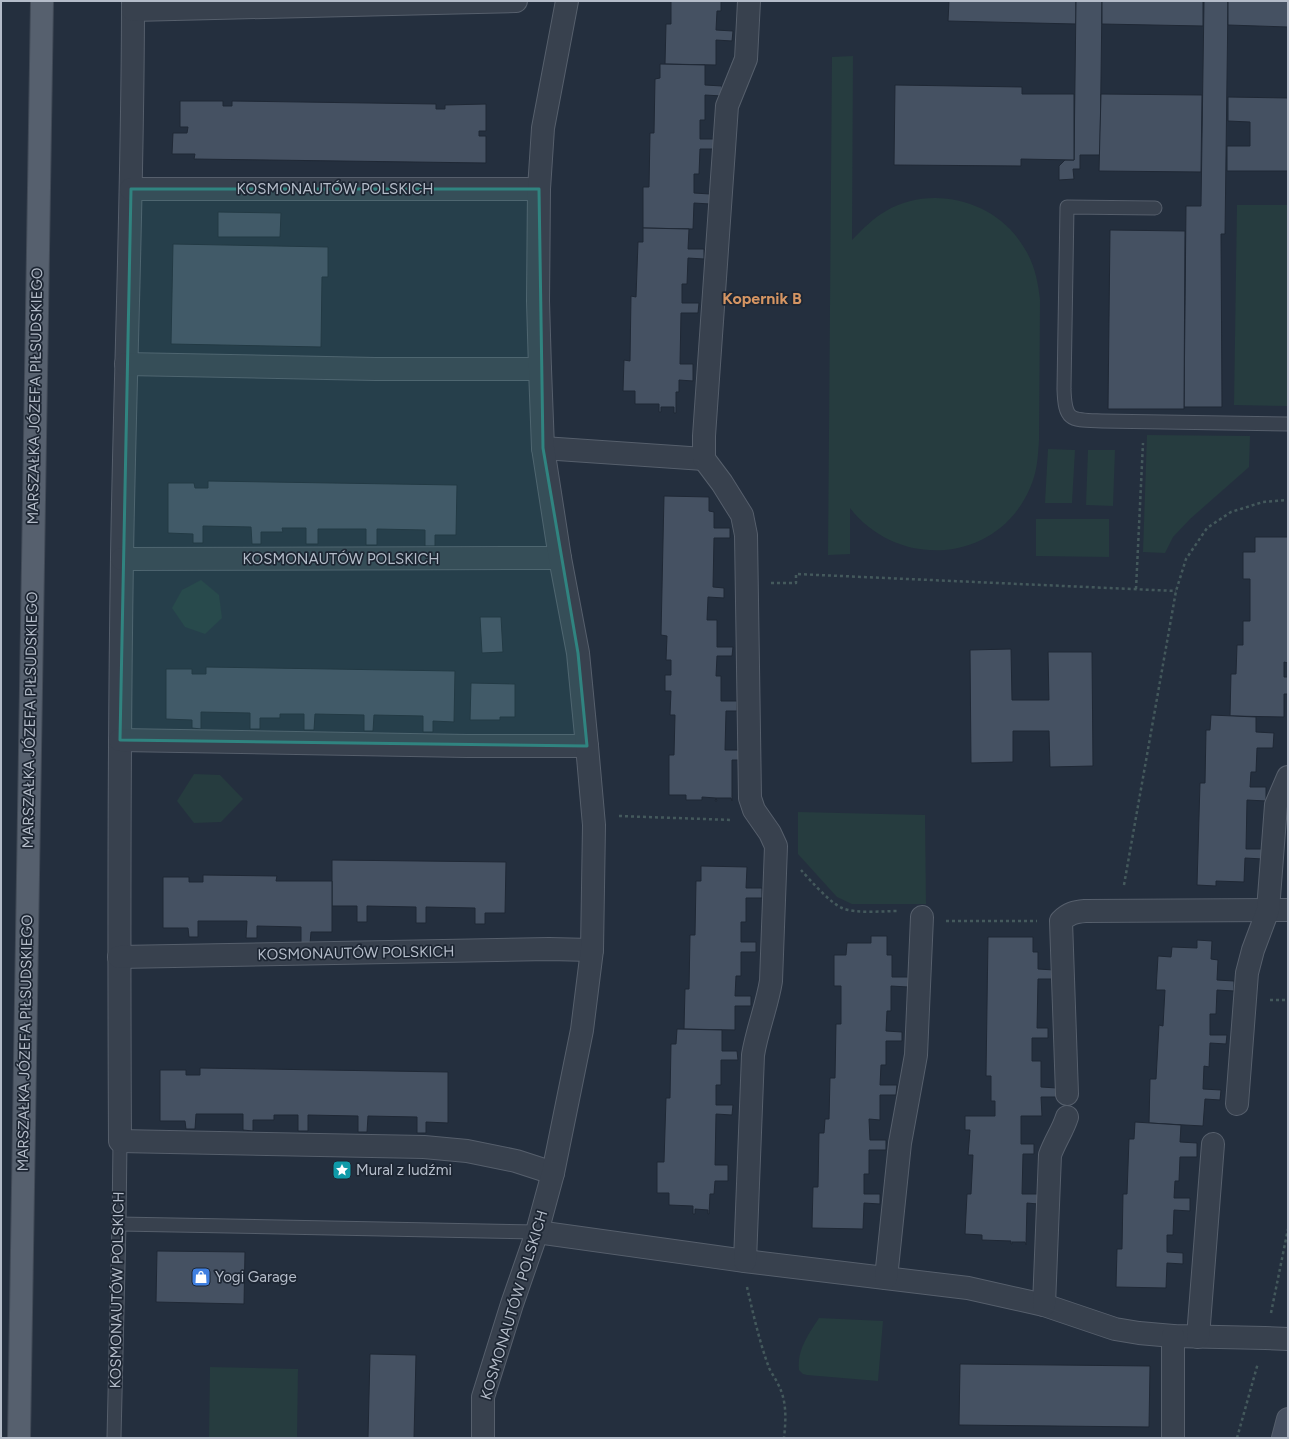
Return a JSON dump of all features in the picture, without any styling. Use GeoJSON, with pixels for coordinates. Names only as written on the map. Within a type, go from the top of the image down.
{"type":"FeatureCollection","features":[{"type":"Feature","properties":{"kind":"main road","name":"MARSZAŁKA JÓZEFA PIŁSUDSKIEGO"},"geometry":{"type":"LineString","coordinates":[[19,1438],[42,1]]}},
{"type":"Feature","properties":{"kind":"street","name":"KOSMONAUTÓW POLSKICH"},"geometry":{"type":"LineString","coordinates":[[120,1142],[119,957],[122,559],[131,189],[133,6],[516,1]]}},
{"type":"Feature","properties":{"kind":"street","name":"KOSMONAUTÓW POLSKICH"},"geometry":{"type":"LineString","coordinates":[[482,1438],[483,1397],[512,1304],[537,1232],[553,1173],[582,1030],[592,950],[594,816],[578,653],[560,558],[543,448],[540,369],[538,301],[539,189],[543,128],[567,1],[556,1]]}},
{"type":"Feature","properties":{"kind":"street"},"geometry":{"type":"LineString","coordinates":[[745,1261],[753,1055],[771,981],[776,846],[770,833],[760,821],[754,810],[750,798],[746,535],[742,515],[722,483],[704,459],[704,436],[727,106],[746,59],[749,1]]}},
{"type":"Feature","properties":{"kind":"street","name":"KOSMONAUTÓW POLSKICH"},"geometry":{"type":"LineString","coordinates":[[131,189],[539,189]]}},
{"type":"Feature","properties":{"kind":"street"},"geometry":{"type":"LineString","coordinates":[[126,364],[376,369],[540,369]]}},
{"type":"Feature","properties":{"kind":"street"},"geometry":{"type":"LineString","coordinates":[[543,448],[704,459]]}},
{"type":"Feature","properties":{"kind":"street","name":"KOSMONAUTÓW POLSKICH"},"geometry":{"type":"LineString","coordinates":[[122,559],[560,558]]}},
{"type":"Feature","properties":{"kind":"street"},"geometry":{"type":"LineString","coordinates":[[120,740],[467,746],[587,746]]}},
{"type":"Feature","properties":{"kind":"street"},"geometry":{"type":"LineString","coordinates":[[1238,1104],[1247,973],[1253,950],[1278,910],[1276,805],[1288,777]]}},
{"type":"Feature","properties":{"kind":"street"},"geometry":{"type":"LineString","coordinates":[[1067,1094],[1061,921],[1066,916],[1074,912],[1278,910]]}},
{"type":"Feature","properties":{"kind":"street"},"geometry":{"type":"LineString","coordinates":[[886,1278],[900,1143],[916,1055],[922,917]]}},
{"type":"Feature","properties":{"kind":"street","name":"KOSMONAUTÓW POLSKICH"},"geometry":{"type":"LineString","coordinates":[[119,957],[549,949],[592,950]]}},
{"type":"Feature","properties":{"kind":"street"},"geometry":{"type":"LineString","coordinates":[[1044,1305],[1050,1155],[1054,1144],[1064,1127],[1067,1117]]}},
{"type":"Feature","properties":{"kind":"street"},"geometry":{"type":"LineString","coordinates":[[120,1142],[424,1147],[467,1151],[516,1161],[553,1173]]}},
{"type":"Feature","properties":{"kind":"street"},"geometry":{"type":"LineString","coordinates":[[1198,1337],[1213,1144]]}},
{"type":"Feature","properties":{"kind":"street"},"geometry":{"type":"LineString","coordinates":[[537,1232],[745,1261],[968,1288],[1044,1305],[1115,1329],[1139,1333],[1173,1336],[1288,1340]]}},
{"type":"Feature","properties":{"kind":"street"},"geometry":{"type":"LineString","coordinates":[[1173,1336],[1173,1438]]}},
{"type":"Feature","properties":{"kind":"street"},"geometry":{"type":"LineString","coordinates":[[1283,1438],[1288,1419]]}},
{"type":"Feature","properties":{"kind":"lane"},"geometry":{"type":"LineString","coordinates":[[1155,208],[1067,207],[1064,389],[1064,405],[1067,414],[1074,419],[1084,420],[1288,424]]}},
{"type":"Feature","properties":{"kind":"lane","name":"KOSMONAUTÓW POLSKICH"},"geometry":{"type":"LineString","coordinates":[[114,1438],[120,1142]]}},
{"type":"Feature","properties":{"kind":"lane"},"geometry":{"type":"LineString","coordinates":[[119,1224],[537,1232]]}},
{"type":"Feature","properties":{"kind":"path"},"geometry":{"type":"LineString","coordinates":[[1136,589],[1144,422]]}},
{"type":"Feature","properties":{"kind":"path"},"geometry":{"type":"LineString","coordinates":[[1120,911],[1176,591],[1186,559],[1207,528],[1231,512],[1263,502],[1288,500]]}},
{"type":"Feature","properties":{"kind":"path"},"geometry":{"type":"LineString","coordinates":[[747,583],[796,583],[796,574],[1176,591]]}},
{"type":"Feature","properties":{"kind":"path"},"geometry":{"type":"LineString","coordinates":[[594,816],[611,815],[760,821]]}},
{"type":"Feature","properties":{"kind":"path"},"geometry":{"type":"LineString","coordinates":[[1269,1321],[1288,1229]]}},
{"type":"Feature","properties":{"kind":"path"},"geometry":{"type":"LineString","coordinates":[[745,1261],[746,1281],[761,1344],[769,1367],[779,1385],[784,1399],[786,1420],[784,1438]]}},
{"type":"Feature","properties":{"kind":"path"},"geometry":{"type":"LineString","coordinates":[[1237,1438],[1260,1357]]}},
{"type":"Feature","properties":{"kind":"highlighted area"},"geometry":{"type":"Polygon","coordinates":[[[131,189],[539,189],[543,448],[578,653],[587,746],[120,740],[131,189]]]}},
{"type":"Feature","properties":{"kind":"green space"},"geometry":{"type":"Polygon","coordinates":[[[853,56],[852,240],[876,217],[904,203],[923,199],[942,198],[962,202],[980,208],[997,218],[1011,230],[1027,252],[1035,272],[1038,286],[1040,300],[1039,440],[1037,465],[1034,477],[1030,488],[1015,513],[995,532],[972,544],[946,550],[920,549],[894,542],[870,528],[850,508],[850,554],[828,555],[832,57],[853,56]]]}},
{"type":"Feature","properties":{"kind":"green space"},"geometry":{"type":"Polygon","coordinates":[[[1237,205],[1288,205],[1288,406],[1234,405],[1237,205]]]}},
{"type":"Feature","properties":{"kind":"green space"},"geometry":{"type":"Polygon","coordinates":[[[1147,435],[1250,436],[1249,467],[1190,519],[1173,537],[1165,553],[1143,552],[1147,435]]]}},
{"type":"Feature","properties":{"kind":"green space"},"geometry":{"type":"Polygon","coordinates":[[[1048,449],[1075,450],[1072,503],[1045,503],[1048,449]]]}},
{"type":"Feature","properties":{"kind":"green space"},"geometry":{"type":"Polygon","coordinates":[[[1088,450],[1115,450],[1113,506],[1086,505],[1088,450]]]}},
{"type":"Feature","properties":{"kind":"green space"},"geometry":{"type":"Polygon","coordinates":[[[1036,519],[1109,519],[1109,557],[1036,556],[1036,519]]]}},
{"type":"Feature","properties":{"kind":"green space"},"geometry":{"type":"Polygon","coordinates":[[[201,580],[219,595],[222,618],[205,634],[185,627],[172,608],[182,590],[201,580]]]}},
{"type":"Feature","properties":{"kind":"green space"},"geometry":{"type":"Polygon","coordinates":[[[194,774],[220,775],[243,799],[221,822],[194,823],[177,801],[194,774]]]}},
{"type":"Feature","properties":{"kind":"green space"},"geometry":{"type":"Polygon","coordinates":[[[798,812],[925,815],[926,904],[852,904],[837,897],[798,854],[798,812]]]}},
{"type":"Feature","properties":{"kind":"green space"},"geometry":{"type":"Polygon","coordinates":[[[819,1318],[883,1321],[878,1381],[807,1375],[803,1374],[799,1370],[800,1356],[804,1343],[819,1318]]]}},
{"type":"Feature","properties":{"kind":"green space"},"geometry":{"type":"Polygon","coordinates":[[[210,1367],[298,1369],[297,1438],[209,1438],[210,1367]]]}},
{"type":"Feature","properties":{"kind":"building"},"geometry":{"type":"Polygon","coordinates":[[[671,1],[721,1],[721,11],[717,11],[716,30],[733,31],[732,41],[716,40],[716,65],[665,64],[666,24],[671,24],[671,1]]]}},
{"type":"Feature","properties":{"kind":"building"},"geometry":{"type":"Polygon","coordinates":[[[949,1],[1076,1],[1076,24],[948,21],[949,1]]]}},
{"type":"Feature","properties":{"kind":"building"},"geometry":{"type":"Polygon","coordinates":[[[1076,1],[1102,1],[1100,155],[1080,155],[1080,169],[1073,169],[1074,179],[1059,180],[1059,166],[1065,160],[1074,160],[1076,1]]]}},
{"type":"Feature","properties":{"kind":"building"},"geometry":{"type":"Polygon","coordinates":[[[1102,1],[1203,1],[1203,26],[1102,24],[1102,1]]]}},
{"type":"Feature","properties":{"kind":"building"},"geometry":{"type":"Polygon","coordinates":[[[1204,1],[1228,1],[1225,234],[1221,234],[1222,407],[1184,407],[1186,206],[1201,206],[1204,1]]]}},
{"type":"Feature","properties":{"kind":"building"},"geometry":{"type":"Polygon","coordinates":[[[1228,1],[1288,1],[1288,27],[1228,25],[1228,1]]]}},
{"type":"Feature","properties":{"kind":"building"},"geometry":{"type":"Polygon","coordinates":[[[660,64],[705,65],[705,85],[722,86],[722,96],[705,95],[705,120],[700,120],[700,139],[716,139],[716,149],[700,149],[699,174],[694,174],[694,193],[710,194],[710,204],[694,203],[693,229],[643,228],[643,187],[649,187],[650,133],[654,133],[655,79],[660,78],[660,64]]]}},
{"type":"Feature","properties":{"kind":"building"},"geometry":{"type":"Polygon","coordinates":[[[895,85],[1022,87],[1022,94],[1074,94],[1074,160],[1021,159],[1021,166],[894,165],[895,85]]]}},
{"type":"Feature","properties":{"kind":"building"},"geometry":{"type":"Polygon","coordinates":[[[1101,94],[1202,95],[1201,172],[1099,171],[1101,94]]]}},
{"type":"Feature","properties":{"kind":"building"},"geometry":{"type":"Polygon","coordinates":[[[1228,97],[1288,98],[1288,171],[1227,171],[1227,146],[1250,146],[1250,122],[1228,121],[1228,97]]]}},
{"type":"Feature","properties":{"kind":"building"},"geometry":{"type":"Polygon","coordinates":[[[180,101],[223,101],[223,106],[232,106],[232,101],[436,104],[436,109],[445,109],[445,105],[486,104],[486,131],[479,131],[479,136],[486,136],[486,163],[194,159],[195,154],[172,154],[173,133],[187,133],[188,127],[180,127],[180,101]]]}},
{"type":"Feature","properties":{"kind":"building"},"geometry":{"type":"Polygon","coordinates":[[[218,212],[281,213],[280,237],[218,237],[218,212]]]}},
{"type":"Feature","properties":{"kind":"building"},"geometry":{"type":"Polygon","coordinates":[[[643,228],[689,229],[688,249],[704,249],[704,259],[688,258],[687,284],[682,284],[682,303],[699,303],[698,313],[681,313],[680,364],[693,364],[693,381],[679,380],[679,392],[676,392],[676,413],[674,413],[674,407],[661,407],[661,412],[659,412],[659,404],[635,404],[635,391],[623,391],[624,360],[630,361],[631,296],[636,297],[638,242],[643,242],[643,228]]]}},
{"type":"Feature","properties":{"kind":"building"},"geometry":{"type":"Polygon","coordinates":[[[1110,230],[1185,231],[1184,409],[1108,409],[1110,230]]]}},
{"type":"Feature","properties":{"kind":"building"},"geometry":{"type":"Polygon","coordinates":[[[173,244],[328,247],[328,277],[322,277],[321,347],[171,344],[173,244]]]}},
{"type":"Feature","properties":{"kind":"building"},"geometry":{"type":"Polygon","coordinates":[[[208,481],[457,485],[456,535],[435,535],[435,546],[425,546],[425,530],[377,529],[377,545],[366,545],[366,529],[318,529],[318,544],[306,544],[306,528],[282,528],[283,532],[261,532],[261,544],[252,544],[251,527],[203,526],[203,543],[193,543],[193,534],[168,533],[168,483],[194,483],[195,488],[208,488],[208,481]]]}},
{"type":"Feature","properties":{"kind":"building"},"geometry":{"type":"Polygon","coordinates":[[[664,496],[709,497],[709,511],[714,512],[714,528],[730,528],[730,538],[714,538],[713,587],[724,588],[724,598],[708,597],[707,620],[717,620],[717,647],[733,647],[732,656],[717,656],[716,676],[721,676],[721,701],[737,701],[737,711],[726,711],[725,750],[741,750],[741,760],[732,760],[732,801],[731,798],[702,797],[702,800],[686,800],[686,795],[669,795],[669,755],[674,755],[675,715],[670,715],[671,691],[665,691],[665,675],[671,675],[671,660],[666,660],[667,636],[661,635],[664,496]]]}},
{"type":"Feature","properties":{"kind":"building"},"geometry":{"type":"Polygon","coordinates":[[[1255,537],[1288,537],[1288,663],[1284,662],[1284,677],[1288,677],[1288,694],[1284,694],[1284,717],[1230,716],[1231,674],[1236,674],[1237,645],[1243,645],[1243,621],[1250,621],[1250,579],[1243,579],[1243,552],[1255,552],[1255,537]]]}},
{"type":"Feature","properties":{"kind":"building"},"geometry":{"type":"Polygon","coordinates":[[[480,617],[501,617],[503,652],[482,653],[480,617]]]}},
{"type":"Feature","properties":{"kind":"building"},"geometry":{"type":"Polygon","coordinates":[[[1011,649],[1012,700],[1049,700],[1048,652],[1092,652],[1093,766],[1050,767],[1049,731],[1013,731],[1013,762],[971,763],[970,650],[1011,649]]]}},
{"type":"Feature","properties":{"kind":"building"},"geometry":{"type":"Polygon","coordinates":[[[206,667],[455,671],[454,722],[433,721],[433,732],[423,732],[423,716],[374,715],[373,731],[364,731],[364,715],[315,714],[314,730],[304,730],[304,714],[280,714],[280,718],[260,718],[260,729],[250,729],[250,713],[201,712],[201,729],[192,728],[192,720],[166,719],[166,669],[192,669],[192,674],[206,674],[206,667]]]}},
{"type":"Feature","properties":{"kind":"building"},"geometry":{"type":"Polygon","coordinates":[[[471,683],[515,684],[515,717],[500,717],[500,720],[470,720],[471,683]]]}},
{"type":"Feature","properties":{"kind":"building"},"geometry":{"type":"Polygon","coordinates":[[[1211,715],[1256,717],[1256,732],[1274,733],[1273,748],[1257,748],[1256,772],[1251,772],[1250,787],[1266,787],[1266,801],[1247,800],[1246,849],[1263,849],[1263,859],[1245,858],[1244,882],[1216,881],[1216,886],[1197,885],[1200,783],[1205,783],[1206,730],[1210,730],[1211,715]]]}},
{"type":"Feature","properties":{"kind":"building"},"geometry":{"type":"Polygon","coordinates":[[[332,860],[506,862],[505,913],[485,913],[485,924],[475,924],[475,908],[426,907],[426,923],[416,923],[416,907],[367,906],[367,922],[357,922],[357,906],[332,906],[332,860]]]}},
{"type":"Feature","properties":{"kind":"building"},"geometry":{"type":"Polygon","coordinates":[[[701,866],[747,867],[746,888],[762,888],[762,898],[746,898],[746,922],[741,922],[741,942],[756,942],[756,952],[741,952],[741,976],[736,976],[735,996],[751,996],[751,1006],[735,1006],[735,1030],[684,1029],[685,989],[689,989],[690,935],[695,935],[696,881],[701,881],[701,866]]]}},
{"type":"Feature","properties":{"kind":"building"},"geometry":{"type":"Polygon","coordinates":[[[203,875],[277,876],[276,881],[332,881],[332,932],[311,932],[310,944],[301,944],[301,927],[257,926],[257,938],[246,938],[247,921],[198,921],[198,937],[189,937],[188,928],[163,928],[163,877],[189,877],[189,882],[203,882],[203,875]]]}},
{"type":"Feature","properties":{"kind":"building"},"geometry":{"type":"Polygon","coordinates":[[[871,936],[887,936],[887,955],[892,955],[892,977],[908,977],[908,987],[891,986],[891,1011],[887,1011],[886,1031],[902,1032],[902,1041],[886,1041],[886,1065],[881,1065],[880,1085],[897,1085],[896,1095],[880,1095],[880,1120],[869,1119],[870,1140],[886,1140],[886,1150],[869,1150],[869,1174],[864,1174],[864,1194],[880,1194],[880,1204],[864,1203],[863,1229],[812,1228],[813,1187],[818,1187],[819,1133],[824,1133],[825,1119],[829,1119],[830,1078],[835,1078],[836,1024],[841,1024],[841,986],[834,986],[834,955],[846,955],[847,943],[871,943],[871,936]]]}},
{"type":"Feature","properties":{"kind":"building"},"geometry":{"type":"Polygon","coordinates":[[[988,937],[1033,937],[1033,952],[1038,952],[1038,969],[1054,970],[1054,979],[1038,979],[1037,1028],[1048,1028],[1048,1038],[1032,1038],[1032,1061],[1041,1061],[1041,1087],[1057,1088],[1057,1097],[1041,1097],[1042,1116],[1021,1116],[1021,1144],[1034,1144],[1034,1154],[1023,1154],[1022,1194],[1038,1194],[1038,1204],[1027,1203],[1026,1245],[1025,1242],[1012,1242],[1011,1244],[1011,1241],[982,1240],[982,1235],[965,1234],[967,1194],[971,1194],[973,1155],[968,1155],[970,1130],[965,1130],[965,1116],[995,1116],[995,1101],[991,1101],[991,1076],[986,1076],[988,937]]]}},
{"type":"Feature","properties":{"kind":"building"},"geometry":{"type":"Polygon","coordinates":[[[1197,940],[1212,941],[1211,959],[1218,960],[1217,980],[1234,981],[1234,991],[1217,990],[1216,1014],[1210,1014],[1210,1035],[1227,1035],[1226,1044],[1210,1043],[1209,1067],[1204,1066],[1203,1089],[1221,1090],[1220,1100],[1205,1099],[1203,1126],[1149,1123],[1150,1079],[1156,1079],[1159,1025],[1163,1026],[1165,990],[1156,990],[1158,956],[1171,957],[1172,947],[1197,948],[1197,940]]]}},
{"type":"Feature","properties":{"kind":"building"},"geometry":{"type":"Polygon","coordinates":[[[677,1029],[722,1030],[722,1051],[737,1051],[738,1060],[721,1060],[721,1085],[716,1085],[716,1105],[733,1105],[732,1115],[716,1114],[715,1165],[728,1165],[728,1181],[715,1181],[714,1194],[710,1194],[709,1214],[708,1210],[695,1209],[695,1214],[693,1214],[693,1206],[669,1205],[669,1193],[657,1193],[657,1162],[664,1162],[666,1098],[670,1098],[671,1044],[676,1044],[677,1029]]]}},
{"type":"Feature","properties":{"kind":"building"},"geometry":{"type":"Polygon","coordinates":[[[200,1068],[448,1072],[448,1123],[426,1122],[426,1133],[417,1133],[417,1117],[368,1116],[367,1132],[358,1132],[358,1116],[308,1115],[308,1131],[298,1131],[298,1115],[274,1115],[274,1120],[253,1120],[253,1131],[243,1130],[243,1114],[196,1114],[195,1129],[186,1129],[185,1121],[160,1121],[160,1070],[186,1070],[186,1075],[200,1075],[200,1068]]]}},
{"type":"Feature","properties":{"kind":"building"},"geometry":{"type":"Polygon","coordinates":[[[1135,1122],[1181,1125],[1180,1142],[1197,1143],[1197,1157],[1180,1157],[1179,1181],[1175,1181],[1174,1198],[1190,1198],[1190,1211],[1174,1210],[1173,1235],[1167,1235],[1167,1252],[1183,1253],[1183,1264],[1167,1263],[1166,1288],[1116,1287],[1117,1249],[1122,1249],[1123,1194],[1127,1194],[1129,1139],[1134,1139],[1135,1122]]]}},
{"type":"Feature","properties":{"kind":"building","name":"Yogi Garage"},"geometry":{"type":"Polygon","coordinates":[[[157,1251],[245,1252],[244,1304],[156,1302],[157,1251]]]}},
{"type":"Feature","properties":{"kind":"building"},"geometry":{"type":"Polygon","coordinates":[[[370,1354],[416,1355],[414,1438],[368,1438],[370,1354]]]}},
{"type":"Feature","properties":{"kind":"building"},"geometry":{"type":"Polygon","coordinates":[[[960,1364],[1150,1366],[1149,1427],[959,1425],[960,1364]]]}},
{"type":"Feature","properties":{"kind":"place","name":"Mural z ludźmi"},"geometry":{"type":"Point","coordinates":[342,1170]}},
{"type":"Feature","properties":{"kind":"place","name":"Yogi Garage"},"geometry":{"type":"Point","coordinates":[201,1277]}},
{"type":"Feature","properties":{"kind":"district","name":"Kopernik B"},"geometry":{"type":"Point","coordinates":[762,298]}}]}
